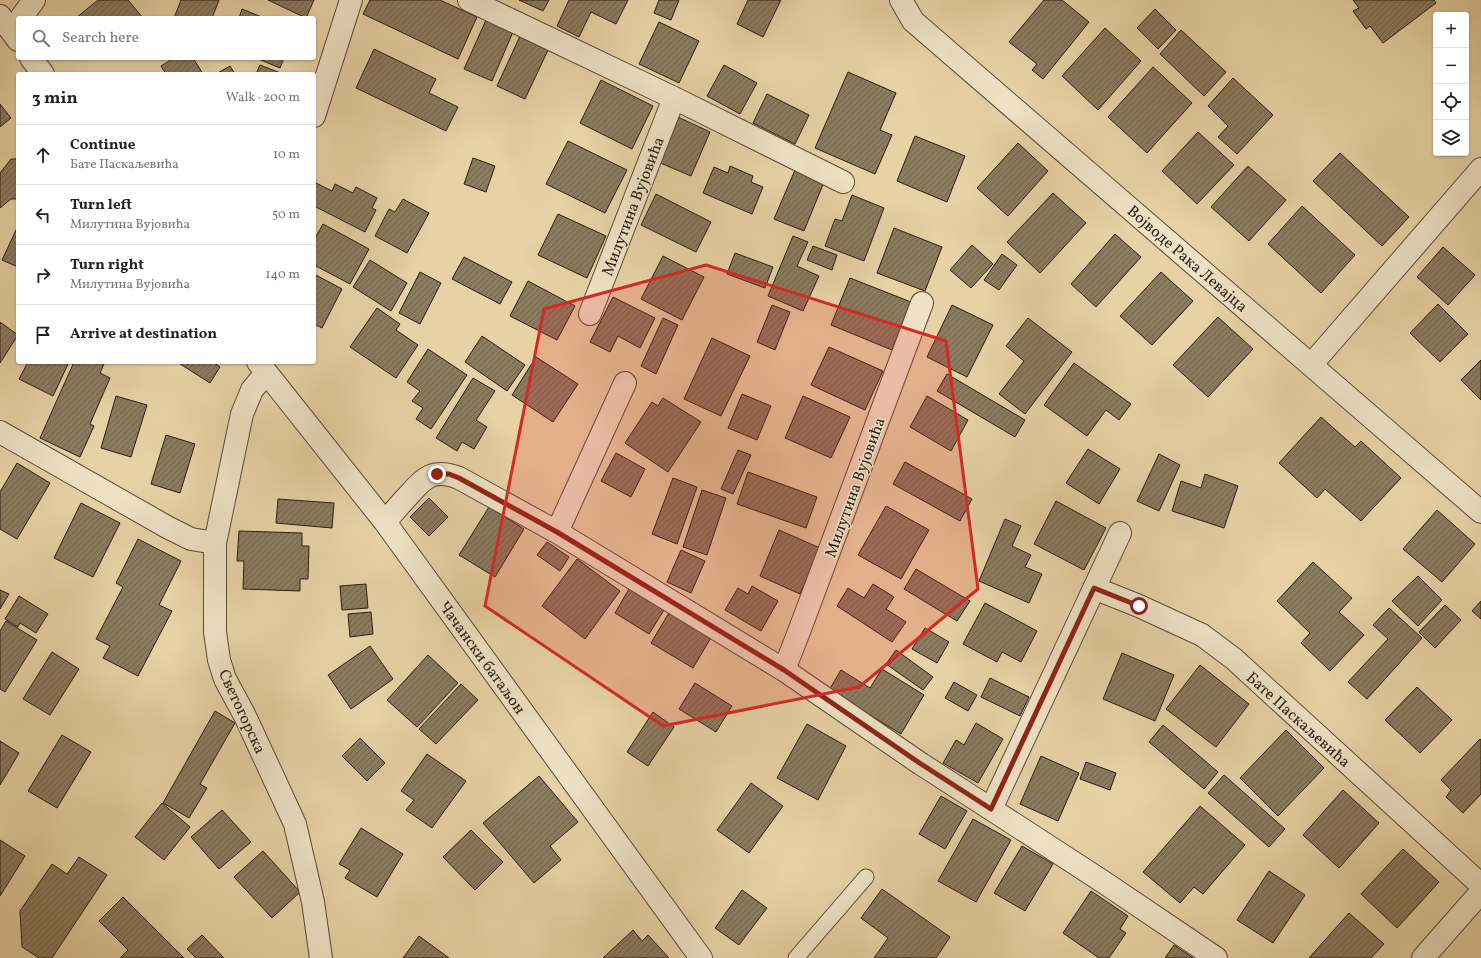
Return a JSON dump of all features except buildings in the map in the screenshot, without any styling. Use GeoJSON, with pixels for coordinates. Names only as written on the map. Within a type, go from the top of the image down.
{"type":"FeatureCollection","features":[{"type":"Feature","properties":{"kind":"street"},"geometry":{"type":"LineString","coordinates":[[20,16],[34,0]]}},
{"type":"Feature","properties":{"kind":"street"},"geometry":{"type":"LineString","coordinates":[[316,110],[351,0]]}},
{"type":"Feature","properties":{"kind":"street"},"geometry":{"type":"LineString","coordinates":[[469,0],[674,98],[842,182]]}},
{"type":"Feature","properties":{"kind":"street","name":"Војводе Рака Левајца"},"geometry":{"type":"LineString","coordinates":[[901,0],[913,21],[1481,512]]}},
{"type":"Feature","properties":{"kind":"street"},"geometry":{"type":"LineString","coordinates":[[32,60],[42,72]]}},
{"type":"Feature","properties":{"kind":"street","name":"Милутина Вујовића"},"geometry":{"type":"LineString","coordinates":[[590,314],[674,98]]}},
{"type":"Feature","properties":{"kind":"street"},"geometry":{"type":"LineString","coordinates":[[1311,365],[1481,169]]}},
{"type":"Feature","properties":{"kind":"street","name":"Милутина Вујовића"},"geometry":{"type":"LineString","coordinates":[[784,670],[922,304]]}},
{"type":"Feature","properties":{"kind":"street","name":"Чачански батаљон"},"geometry":{"type":"LineString","coordinates":[[262,368],[385,522],[701,958]]}},
{"type":"Feature","properties":{"kind":"street","name":"Светогорска"},"geometry":{"type":"LineString","coordinates":[[262,368],[242,414],[215,543],[215,632],[219,660],[225,679],[245,716],[295,824],[313,902],[321,958]]}},
{"type":"Feature","properties":{"kind":"street"},"geometry":{"type":"LineString","coordinates":[[557,532],[625,383]]}},
{"type":"Feature","properties":{"kind":"street"},"geometry":{"type":"LineString","coordinates":[[0,432],[173,530],[191,539],[215,543]]}},
{"type":"Feature","properties":{"kind":"street"},"geometry":{"type":"LineString","coordinates":[[385,522],[420,481],[437,474],[449,474],[459,478],[557,532],[784,670],[921,764],[1105,883],[1216,958]]}},
{"type":"Feature","properties":{"kind":"street"},"geometry":{"type":"LineString","coordinates":[[991,809],[1120,533]]}},
{"type":"Feature","properties":{"kind":"street","name":"Бате Паскаљевића"},"geometry":{"type":"LineString","coordinates":[[1094,588],[1139,606],[1202,635],[1234,659],[1481,885]]}},
{"type":"Feature","properties":{"kind":"street"},"geometry":{"type":"LineString","coordinates":[[1423,958],[1481,892]]}},
{"type":"Feature","properties":{"kind":"lane"},"geometry":{"type":"LineString","coordinates":[[796,958],[866,877]]}},
{"type":"Feature","properties":{"kind":"highlighted area"},"geometry":{"type":"Polygon","coordinates":[[[706,265],[946,341],[978,589],[859,687],[663,726],[485,606],[544,309],[706,265]]]}},
{"type":"Feature","properties":{"kind":"route"},"geometry":{"type":"LineString","coordinates":[[437,474],[449,474],[459,478],[557,532],[784,670],[921,764],[991,809],[1094,588],[1139,606]]}}]}
